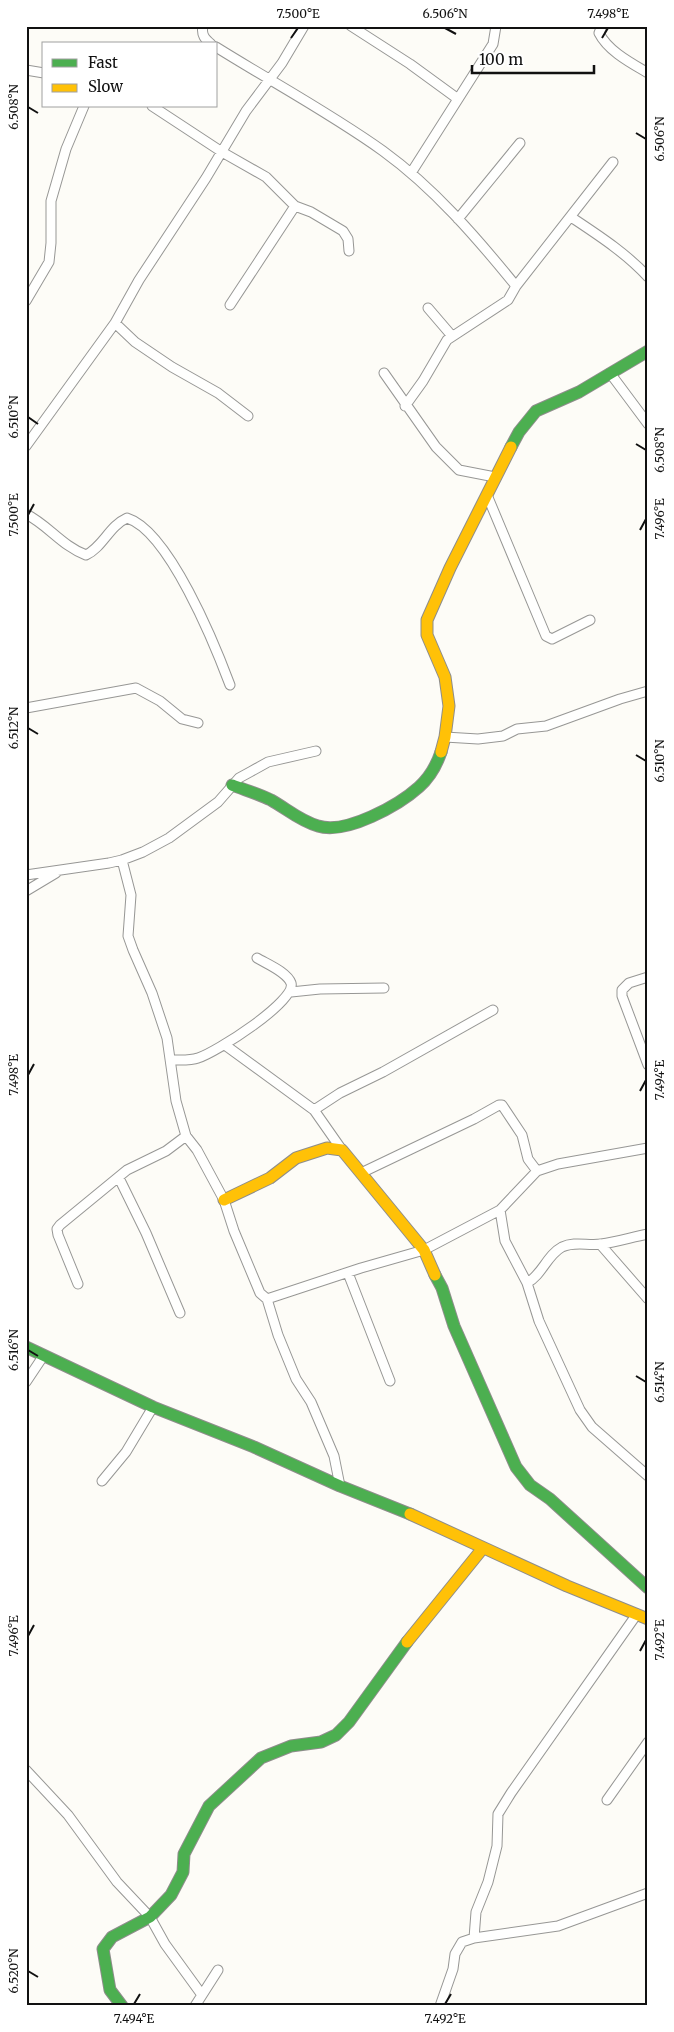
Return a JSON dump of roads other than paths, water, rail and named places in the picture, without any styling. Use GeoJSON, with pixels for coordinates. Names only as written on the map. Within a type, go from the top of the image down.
{"type":"FeatureCollection","features":[{"type":"Feature","properties":{"kind":"street"},"geometry":{"type":"LineString","coordinates":[[203,26],[202,34],[208,42]]}},
{"type":"Feature","properties":{"kind":"street"},"geometry":{"type":"LineString","coordinates":[[26,446],[115,323],[139,280],[222,152],[246,111],[304,26]]}},
{"type":"Feature","properties":{"kind":"street"},"geometry":{"type":"LineString","coordinates":[[351,26],[410,64],[458,99]]}},
{"type":"Feature","properties":{"kind":"street"},"geometry":{"type":"LineString","coordinates":[[411,173],[494,44],[496,26]]}},
{"type":"Feature","properties":{"kind":"street"},"geometry":{"type":"LineString","coordinates":[[602,26],[599,33],[603,41],[648,74]]}},
{"type":"Feature","properties":{"kind":"street"},"geometry":{"type":"LineString","coordinates":[[218,48],[270,78],[384,151],[411,173],[458,219],[516,286]]}},
{"type":"Feature","properties":{"kind":"street"},"geometry":{"type":"LineString","coordinates":[[26,70],[42,73]]}},
{"type":"Feature","properties":{"kind":"street"},"geometry":{"type":"LineString","coordinates":[[26,301],[49,262],[51,201],[63,158],[83,108]]}},
{"type":"Feature","properties":{"kind":"street"},"geometry":{"type":"LineString","coordinates":[[155,108],[222,152],[266,177],[295,206],[311,212],[342,231],[348,239],[349,251]]}},
{"type":"Feature","properties":{"kind":"street"},"geometry":{"type":"LineString","coordinates":[[458,219],[520,143]]}},
{"type":"Feature","properties":{"kind":"street"},"geometry":{"type":"LineString","coordinates":[[405,406],[423,381],[447,340],[508,300],[516,286],[613,162]]}},
{"type":"Feature","properties":{"kind":"street"},"geometry":{"type":"LineString","coordinates":[[230,305],[295,206]]}},
{"type":"Feature","properties":{"kind":"street"},"geometry":{"type":"LineString","coordinates":[[571,217],[605,239],[638,266],[648,277]]}},
{"type":"Feature","properties":{"kind":"street"},"geometry":{"type":"LineString","coordinates":[[428,308],[452,336]]}},
{"type":"Feature","properties":{"kind":"street"},"geometry":{"type":"LineString","coordinates":[[115,323],[135,342],[172,367],[218,393],[248,416]]}},
{"type":"Feature","properties":{"kind":"street"},"geometry":{"type":"LineString","coordinates":[[232,785],[271,800],[298,818],[320,826],[342,826],[367,819],[398,803],[420,786],[437,763],[446,737],[448,706],[445,677],[427,635],[427,620],[450,568],[495,477],[519,432],[536,411],[579,392],[648,351]]}},
{"type":"Feature","properties":{"kind":"street"},"geometry":{"type":"LineString","coordinates":[[384,373],[405,406],[436,447],[459,470],[495,477]]}},
{"type":"Feature","properties":{"kind":"street"},"geometry":{"type":"LineString","coordinates":[[610,373],[648,424]]}},
{"type":"Feature","properties":{"kind":"street"},"geometry":{"type":"LineString","coordinates":[[487,495],[546,636],[552,639],[590,620]]}},
{"type":"Feature","properties":{"kind":"street"},"geometry":{"type":"LineString","coordinates":[[26,514],[34,518],[55,537],[77,551],[86,554],[100,545],[120,521],[127,518],[136,521],[159,546],[187,588],[217,651],[230,685]]}},
{"type":"Feature","properties":{"kind":"street"},"geometry":{"type":"LineString","coordinates":[[26,708],[136,688],[160,701],[182,719],[198,723]]}},
{"type":"Feature","properties":{"kind":"street"},"geometry":{"type":"LineString","coordinates":[[446,737],[478,739],[503,736],[517,729],[546,726],[620,699],[648,691]]}},
{"type":"Feature","properties":{"kind":"street"},"geometry":{"type":"LineString","coordinates":[[26,875],[122,860],[169,838],[218,802],[239,778],[268,762],[316,751]]}},
{"type":"Feature","properties":{"kind":"street"},"geometry":{"type":"LineString","coordinates":[[122,860],[130,896],[128,936],[160,1012],[171,1060],[176,1101],[186,1136],[197,1150],[224,1200],[234,1231],[260,1293],[267,1299],[278,1335],[296,1379],[310,1402],[334,1456],[340,1486]]}},
{"type":"Feature","properties":{"kind":"street"},"geometry":{"type":"LineString","coordinates":[[26,891],[60,870]]}},
{"type":"Feature","properties":{"kind":"street"},"geometry":{"type":"LineString","coordinates":[[257,958],[287,977],[292,985],[291,992]]}},
{"type":"Feature","properties":{"kind":"street"},"geometry":{"type":"LineString","coordinates":[[647,1062],[622,996],[622,990],[629,982],[648,977]]}},
{"type":"Feature","properties":{"kind":"street"},"geometry":{"type":"LineString","coordinates":[[171,1060],[196,1059],[226,1045],[252,1026],[291,992],[320,988],[384,988]]}},
{"type":"Feature","properties":{"kind":"street"},"geometry":{"type":"LineString","coordinates":[[314,1110],[340,1093],[383,1072],[493,1010]]}},
{"type":"Feature","properties":{"kind":"street"},"geometry":{"type":"LineString","coordinates":[[226,1045],[314,1110],[342,1150],[424,1250],[442,1288],[454,1326],[516,1467],[530,1485],[550,1499],[648,1588]]}},
{"type":"Feature","properties":{"kind":"street"},"geometry":{"type":"LineString","coordinates":[[361,1173],[474,1119],[498,1104],[502,1105],[522,1135],[528,1159],[537,1171]]}},
{"type":"Feature","properties":{"kind":"street"},"geometry":{"type":"LineString","coordinates":[[78,1284],[58,1235],[57,1229],[62,1222],[128,1170],[166,1151],[186,1136]]}},
{"type":"Feature","properties":{"kind":"street"},"geometry":{"type":"LineString","coordinates":[[224,1200],[270,1178],[296,1158],[327,1148],[342,1150]]}},
{"type":"Feature","properties":{"kind":"street"},"geometry":{"type":"LineString","coordinates":[[267,1299],[424,1250],[500,1210],[537,1171],[558,1164],[648,1148]]}},
{"type":"Feature","properties":{"kind":"street"},"geometry":{"type":"LineString","coordinates":[[119,1178],[146,1233],[180,1312]]}},
{"type":"Feature","properties":{"kind":"street"},"geometry":{"type":"LineString","coordinates":[[500,1210],[505,1241],[527,1284],[539,1321],[580,1410],[592,1427],[648,1476]]}},
{"type":"Feature","properties":{"kind":"street"},"geometry":{"type":"LineString","coordinates":[[527,1284],[536,1278],[555,1252],[562,1247],[572,1244],[600,1244],[648,1234]]}},
{"type":"Feature","properties":{"kind":"street"},"geometry":{"type":"LineString","coordinates":[[600,1244],[648,1299]]}},
{"type":"Feature","properties":{"kind":"street"},"geometry":{"type":"LineString","coordinates":[[348,1273],[390,1381]]}},
{"type":"Feature","properties":{"kind":"street"},"geometry":{"type":"LineString","coordinates":[[26,1347],[154,1407],[254,1447],[340,1486],[430,1522],[558,1582],[643,1616],[511,1793],[498,1814],[497,1846],[488,1882],[476,1912],[474,1938]]}},
{"type":"Feature","properties":{"kind":"street"},"geometry":{"type":"LineString","coordinates":[[26,1382],[44,1355]]}},
{"type":"Feature","properties":{"kind":"street"},"geometry":{"type":"LineString","coordinates":[[102,1480],[126,1452],[154,1407]]}},
{"type":"Feature","properties":{"kind":"street"},"geometry":{"type":"LineString","coordinates":[[122,2006],[110,1990],[103,1949],[112,1937],[128,1930],[150,1916],[170,1895],[183,1872],[184,1854],[209,1806],[261,1758],[291,1746],[322,1742],[336,1735],[349,1722],[395,1657],[483,1548]]}},
{"type":"Feature","properties":{"kind":"street"},"geometry":{"type":"LineString","coordinates":[[607,1800],[648,1742]]}},
{"type":"Feature","properties":{"kind":"street"},"geometry":{"type":"LineString","coordinates":[[26,1770],[68,1815],[117,1882],[150,1916],[165,1944],[202,1995]]}},
{"type":"Feature","properties":{"kind":"street"},"geometry":{"type":"LineString","coordinates":[[440,2006],[454,1969],[456,1954],[462,1942],[474,1938],[558,1926],[648,1893]]}},
{"type":"Feature","properties":{"kind":"street"},"geometry":{"type":"LineString","coordinates":[[195,2006],[218,1970]]}}]}
